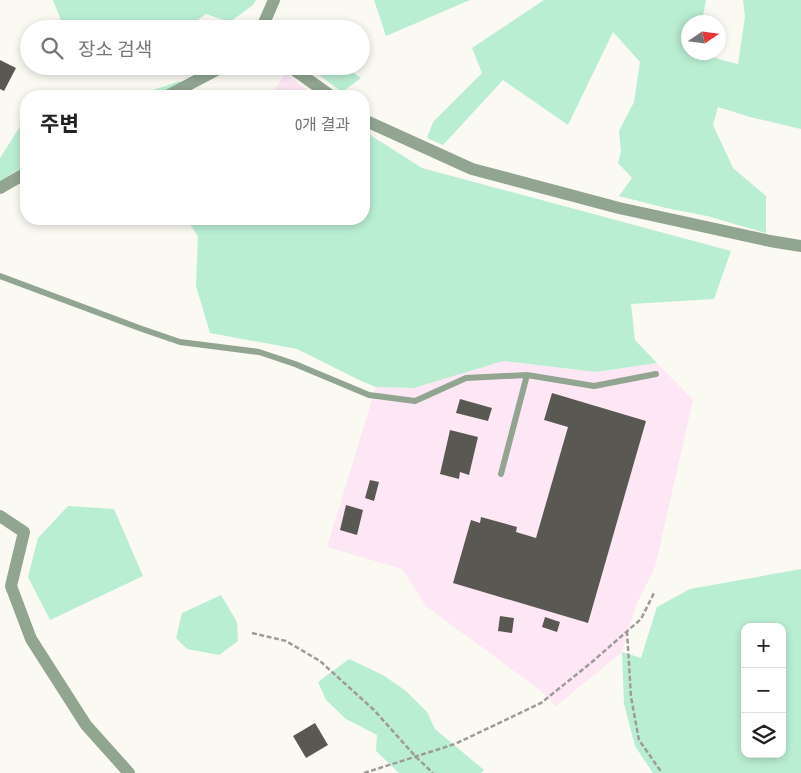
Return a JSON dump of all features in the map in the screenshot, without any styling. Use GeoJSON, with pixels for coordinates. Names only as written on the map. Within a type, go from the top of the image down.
{"type":"FeatureCollection","features":[{"type":"Feature","properties":{"kind":"street"},"geometry":{"type":"LineString","coordinates":[[265,20],[274,0]]}},
{"type":"Feature","properties":{"kind":"street"},"geometry":{"type":"LineString","coordinates":[[179,90],[207,75]]}},
{"type":"Feature","properties":{"kind":"street"},"geometry":{"type":"LineString","coordinates":[[302,75],[323,90]]}},
{"type":"Feature","properties":{"kind":"street"},"geometry":{"type":"LineString","coordinates":[[370,123],[472,170],[619,208],[770,242],[801,246]]}},
{"type":"Feature","properties":{"kind":"street"},"geometry":{"type":"LineString","coordinates":[[0,188],[20,176]]}},
{"type":"Feature","properties":{"kind":"street"},"geometry":{"type":"LineString","coordinates":[[0,516],[24,532],[11,586],[31,639],[86,725],[129,773]]}},
{"type":"Feature","properties":{"kind":"lane"},"geometry":{"type":"LineString","coordinates":[[0,276],[180,342],[259,352],[295,364],[369,395],[415,401],[466,378],[527,374],[594,386],[656,374]]}},
{"type":"Feature","properties":{"kind":"lane"},"geometry":{"type":"LineString","coordinates":[[501,474],[527,374]]}},
{"type":"Feature","properties":{"kind":"path"},"geometry":{"type":"LineString","coordinates":[[364,773],[456,744],[541,703],[641,619],[654,593]]}},
{"type":"Feature","properties":{"kind":"path"},"geometry":{"type":"LineString","coordinates":[[627,631],[631,697],[639,740],[662,773]]}},
{"type":"Feature","properties":{"kind":"path"},"geometry":{"type":"LineString","coordinates":[[252,633],[286,641],[320,661],[374,710],[433,773]]}},
{"type":"Feature","properties":{"kind":"shaded area"},"geometry":{"type":"Polygon","coordinates":[[[284,75],[286,75],[308,90],[274,90],[284,75]]]}},
{"type":"Feature","properties":{"kind":"shaded area"},"geometry":{"type":"Polygon","coordinates":[[[503,361],[596,372],[657,363],[693,400],[655,567],[636,605],[622,652],[556,706],[541,691],[426,606],[402,569],[327,547],[376,387],[414,388],[503,361]]]}},
{"type":"Feature","properties":{"kind":"green space"},"geometry":{"type":"Polygon","coordinates":[[[53,0],[256,0],[253,5],[233,20],[224,20],[206,14],[198,20],[61,20],[53,0]]]}},
{"type":"Feature","properties":{"kind":"green space"},"geometry":{"type":"Polygon","coordinates":[[[374,0],[470,0],[386,36],[374,0]]]}},
{"type":"Feature","properties":{"kind":"green space"},"geometry":{"type":"Polygon","coordinates":[[[544,0],[706,0],[703,15],[681,15],[681,60],[722,60],[738,64],[745,17],[743,0],[801,0],[801,129],[718,107],[713,125],[733,168],[766,196],[766,233],[707,216],[619,196],[632,178],[618,163],[621,151],[619,131],[634,102],[640,62],[613,32],[568,125],[503,80],[443,145],[427,138],[433,122],[482,73],[472,48],[544,0]]]}},
{"type":"Feature","properties":{"kind":"green space"},"geometry":{"type":"Polygon","coordinates":[[[319,75],[356,75],[361,78],[345,90],[339,90],[319,75]]]}},
{"type":"Feature","properties":{"kind":"green space"},"geometry":{"type":"Polygon","coordinates":[[[180,81],[187,90],[154,90],[180,81]]]}},
{"type":"Feature","properties":{"kind":"green space"},"geometry":{"type":"Polygon","coordinates":[[[20,126],[20,169],[0,181],[0,158],[20,126]]]}},
{"type":"Feature","properties":{"kind":"green space"},"geometry":{"type":"Polygon","coordinates":[[[370,135],[422,168],[731,251],[714,299],[631,304],[635,340],[657,363],[596,372],[503,361],[414,388],[376,387],[297,349],[210,333],[196,286],[198,236],[190,225],[370,225],[370,135]]]}},
{"type":"Feature","properties":{"kind":"green space"},"geometry":{"type":"Polygon","coordinates":[[[68,506],[114,509],[143,576],[50,620],[28,577],[38,538],[68,506]]]}},
{"type":"Feature","properties":{"kind":"green space"},"geometry":{"type":"Polygon","coordinates":[[[801,569],[801,773],[653,773],[635,746],[624,704],[622,652],[641,658],[657,607],[690,589],[801,569]]]}},
{"type":"Feature","properties":{"kind":"green space"},"geometry":{"type":"Polygon","coordinates":[[[221,595],[237,622],[238,641],[219,655],[187,649],[176,638],[182,613],[221,595]]]}},
{"type":"Feature","properties":{"kind":"green space"},"geometry":{"type":"Polygon","coordinates":[[[349,659],[383,675],[406,691],[427,712],[435,729],[484,770],[481,773],[399,773],[376,751],[377,735],[346,719],[326,700],[318,682],[349,659]]]}},
{"type":"Feature","properties":{"kind":"building"},"geometry":{"type":"Polygon","coordinates":[[[0,60],[16,68],[4,91],[0,89],[0,60]]]}},
{"type":"Feature","properties":{"kind":"building"},"geometry":{"type":"Polygon","coordinates":[[[552,393],[646,421],[588,623],[453,583],[471,520],[480,523],[481,517],[517,527],[516,532],[536,538],[568,427],[544,420],[552,393]]]}},
{"type":"Feature","properties":{"kind":"building"},"geometry":{"type":"Polygon","coordinates":[[[460,399],[492,408],[488,421],[456,413],[460,399]]]}},
{"type":"Feature","properties":{"kind":"building"},"geometry":{"type":"Polygon","coordinates":[[[450,430],[478,437],[469,475],[460,472],[459,479],[440,474],[450,430]]]}},
{"type":"Feature","properties":{"kind":"building"},"geometry":{"type":"Polygon","coordinates":[[[370,480],[379,482],[374,501],[365,498],[370,480]]]}},
{"type":"Feature","properties":{"kind":"building"},"geometry":{"type":"Polygon","coordinates":[[[346,505],[363,510],[357,535],[340,530],[346,505]]]}},
{"type":"Feature","properties":{"kind":"building"},"geometry":{"type":"Polygon","coordinates":[[[500,616],[514,618],[512,633],[498,631],[500,616]]]}},
{"type":"Feature","properties":{"kind":"building"},"geometry":{"type":"Polygon","coordinates":[[[545,617],[560,622],[557,632],[542,627],[545,617]]]}},
{"type":"Feature","properties":{"kind":"building"},"geometry":{"type":"Polygon","coordinates":[[[315,723],[328,745],[306,758],[293,736],[315,723]]]}}]}
